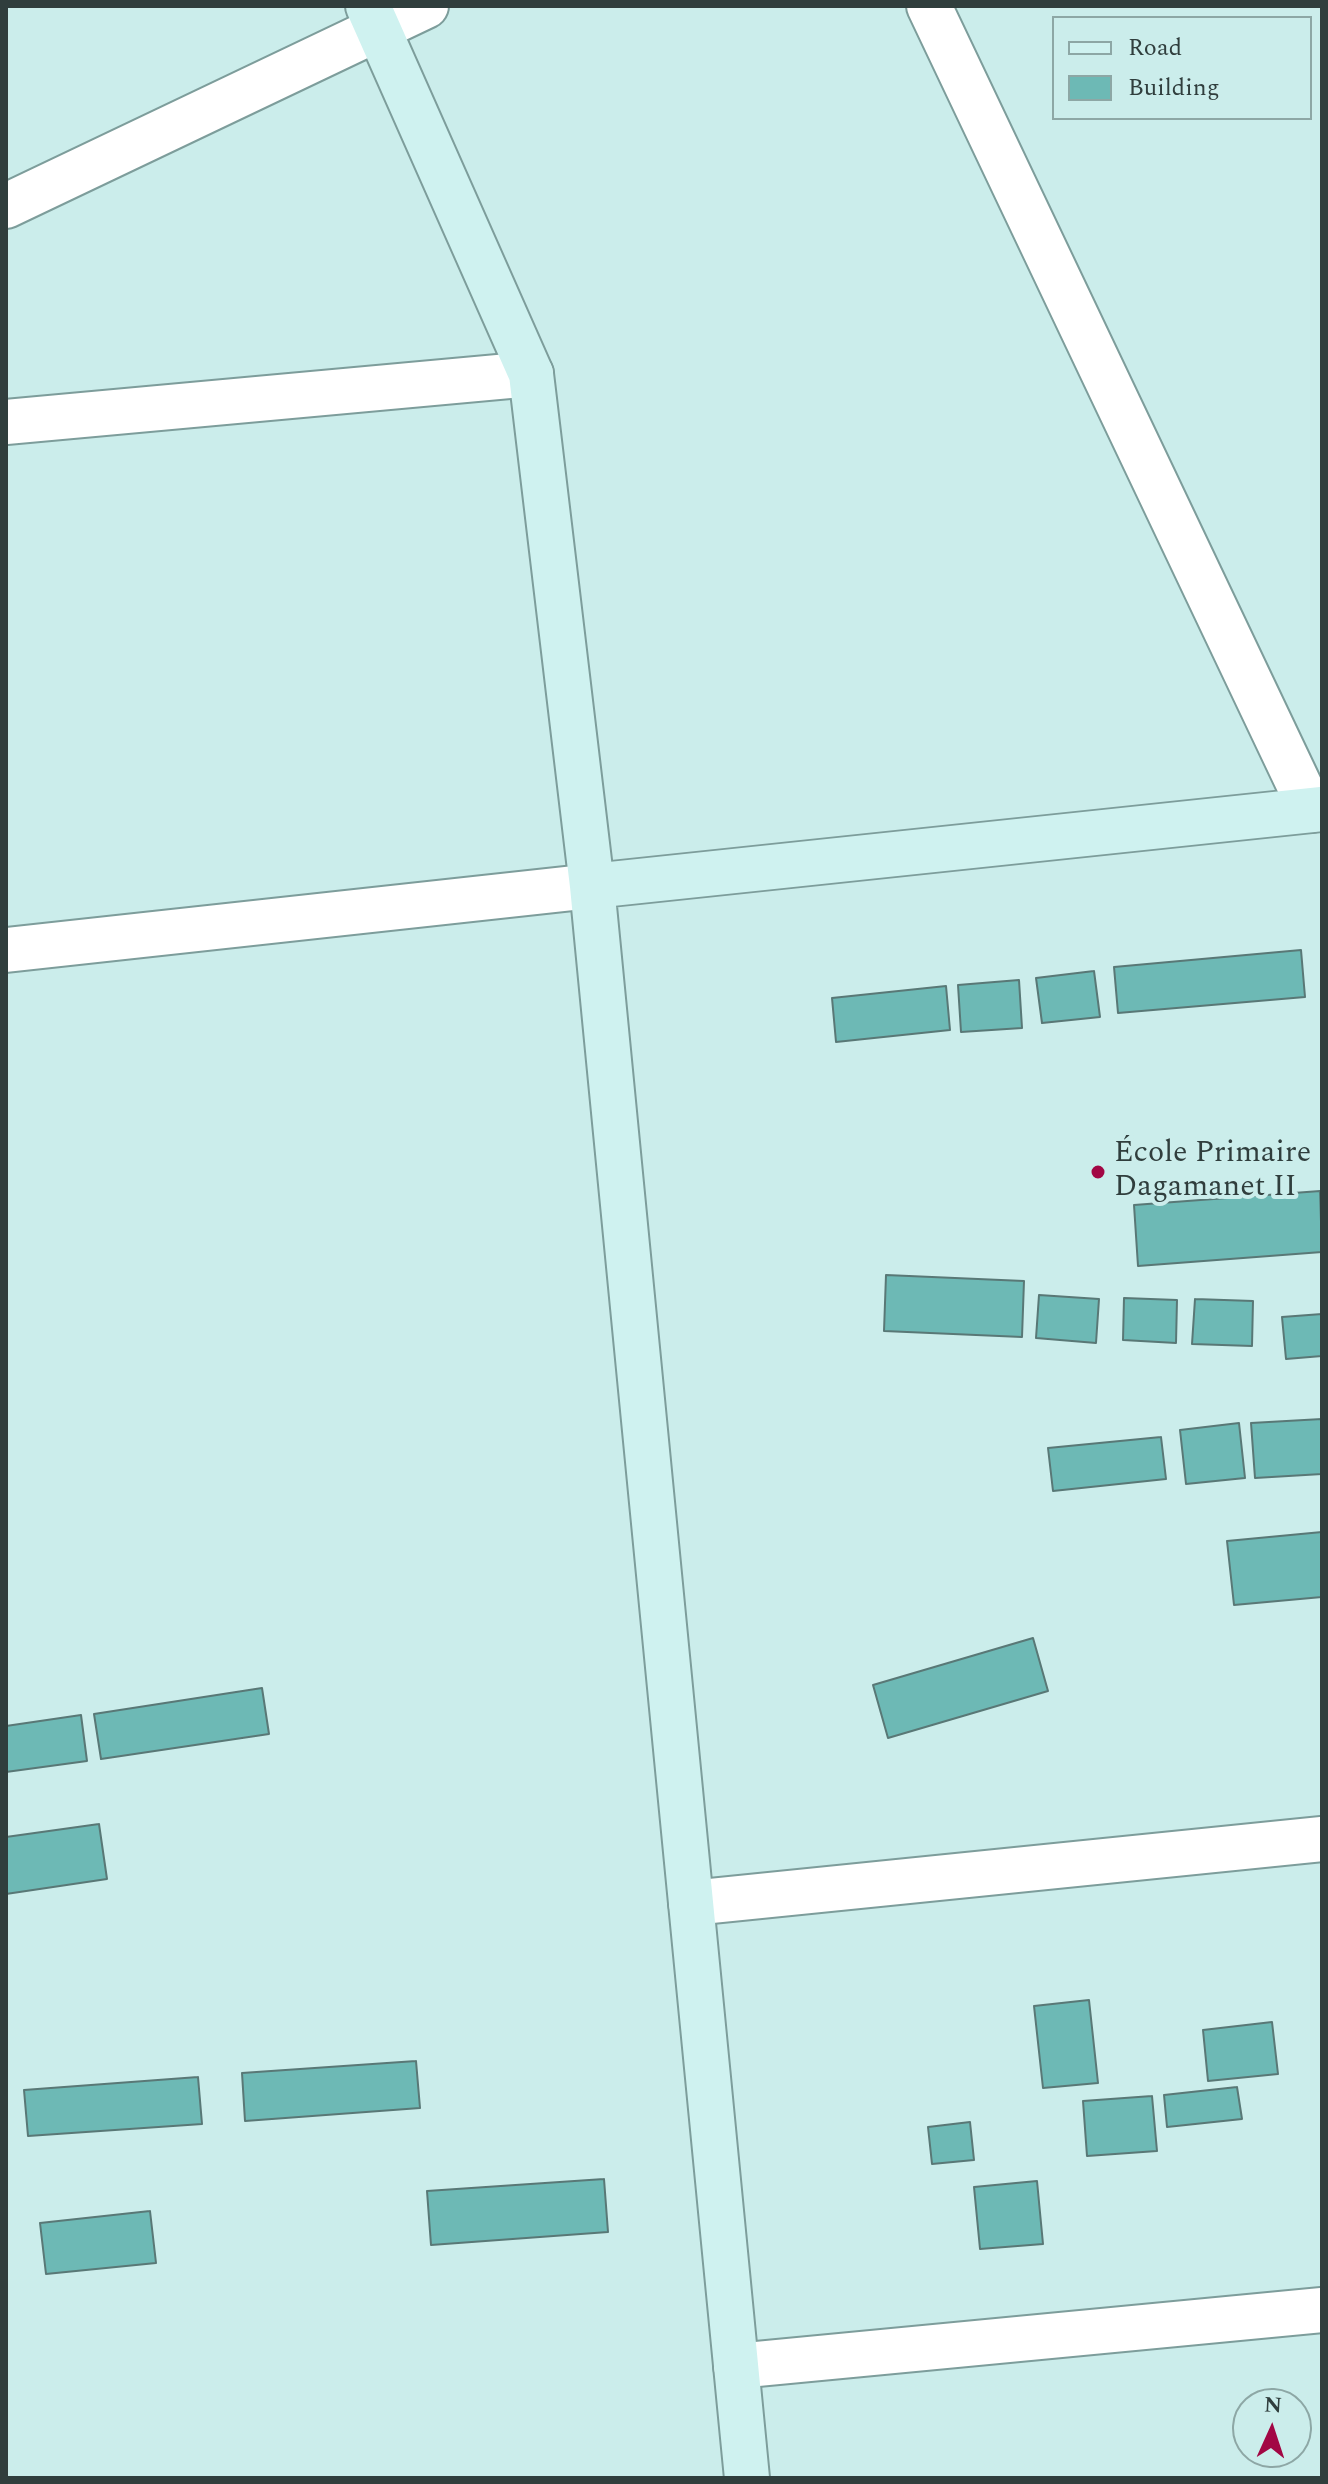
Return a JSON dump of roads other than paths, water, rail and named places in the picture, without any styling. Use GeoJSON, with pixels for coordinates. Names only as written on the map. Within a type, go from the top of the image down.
{"type":"FeatureCollection","features":[{"type":"Feature","properties":{"kind":"street"},"geometry":{"type":"LineString","coordinates":[[6,206],[374,17],[426,6]]}},
{"type":"Feature","properties":{"kind":"street"},"geometry":{"type":"LineString","coordinates":[[6,950],[1316,810],[929,6]]}},
{"type":"Feature","properties":{"kind":"street"},"geometry":{"type":"LineString","coordinates":[[374,17],[531,374],[592,886],[747,2478]]}},
{"type":"Feature","properties":{"kind":"street"},"geometry":{"type":"LineString","coordinates":[[6,422],[531,374]]}},
{"type":"Feature","properties":{"kind":"street"},"geometry":{"type":"LineString","coordinates":[[691,1903],[1322,1839]]}},
{"type":"Feature","properties":{"kind":"street"},"geometry":{"type":"LineString","coordinates":[[736,2366],[1322,2310]]}},
{"type":"Feature","properties":{"kind":"place","name":"École Primaire Dagamanet II"},"geometry":{"type":"Point","coordinates":[1098,1172]}}]}
